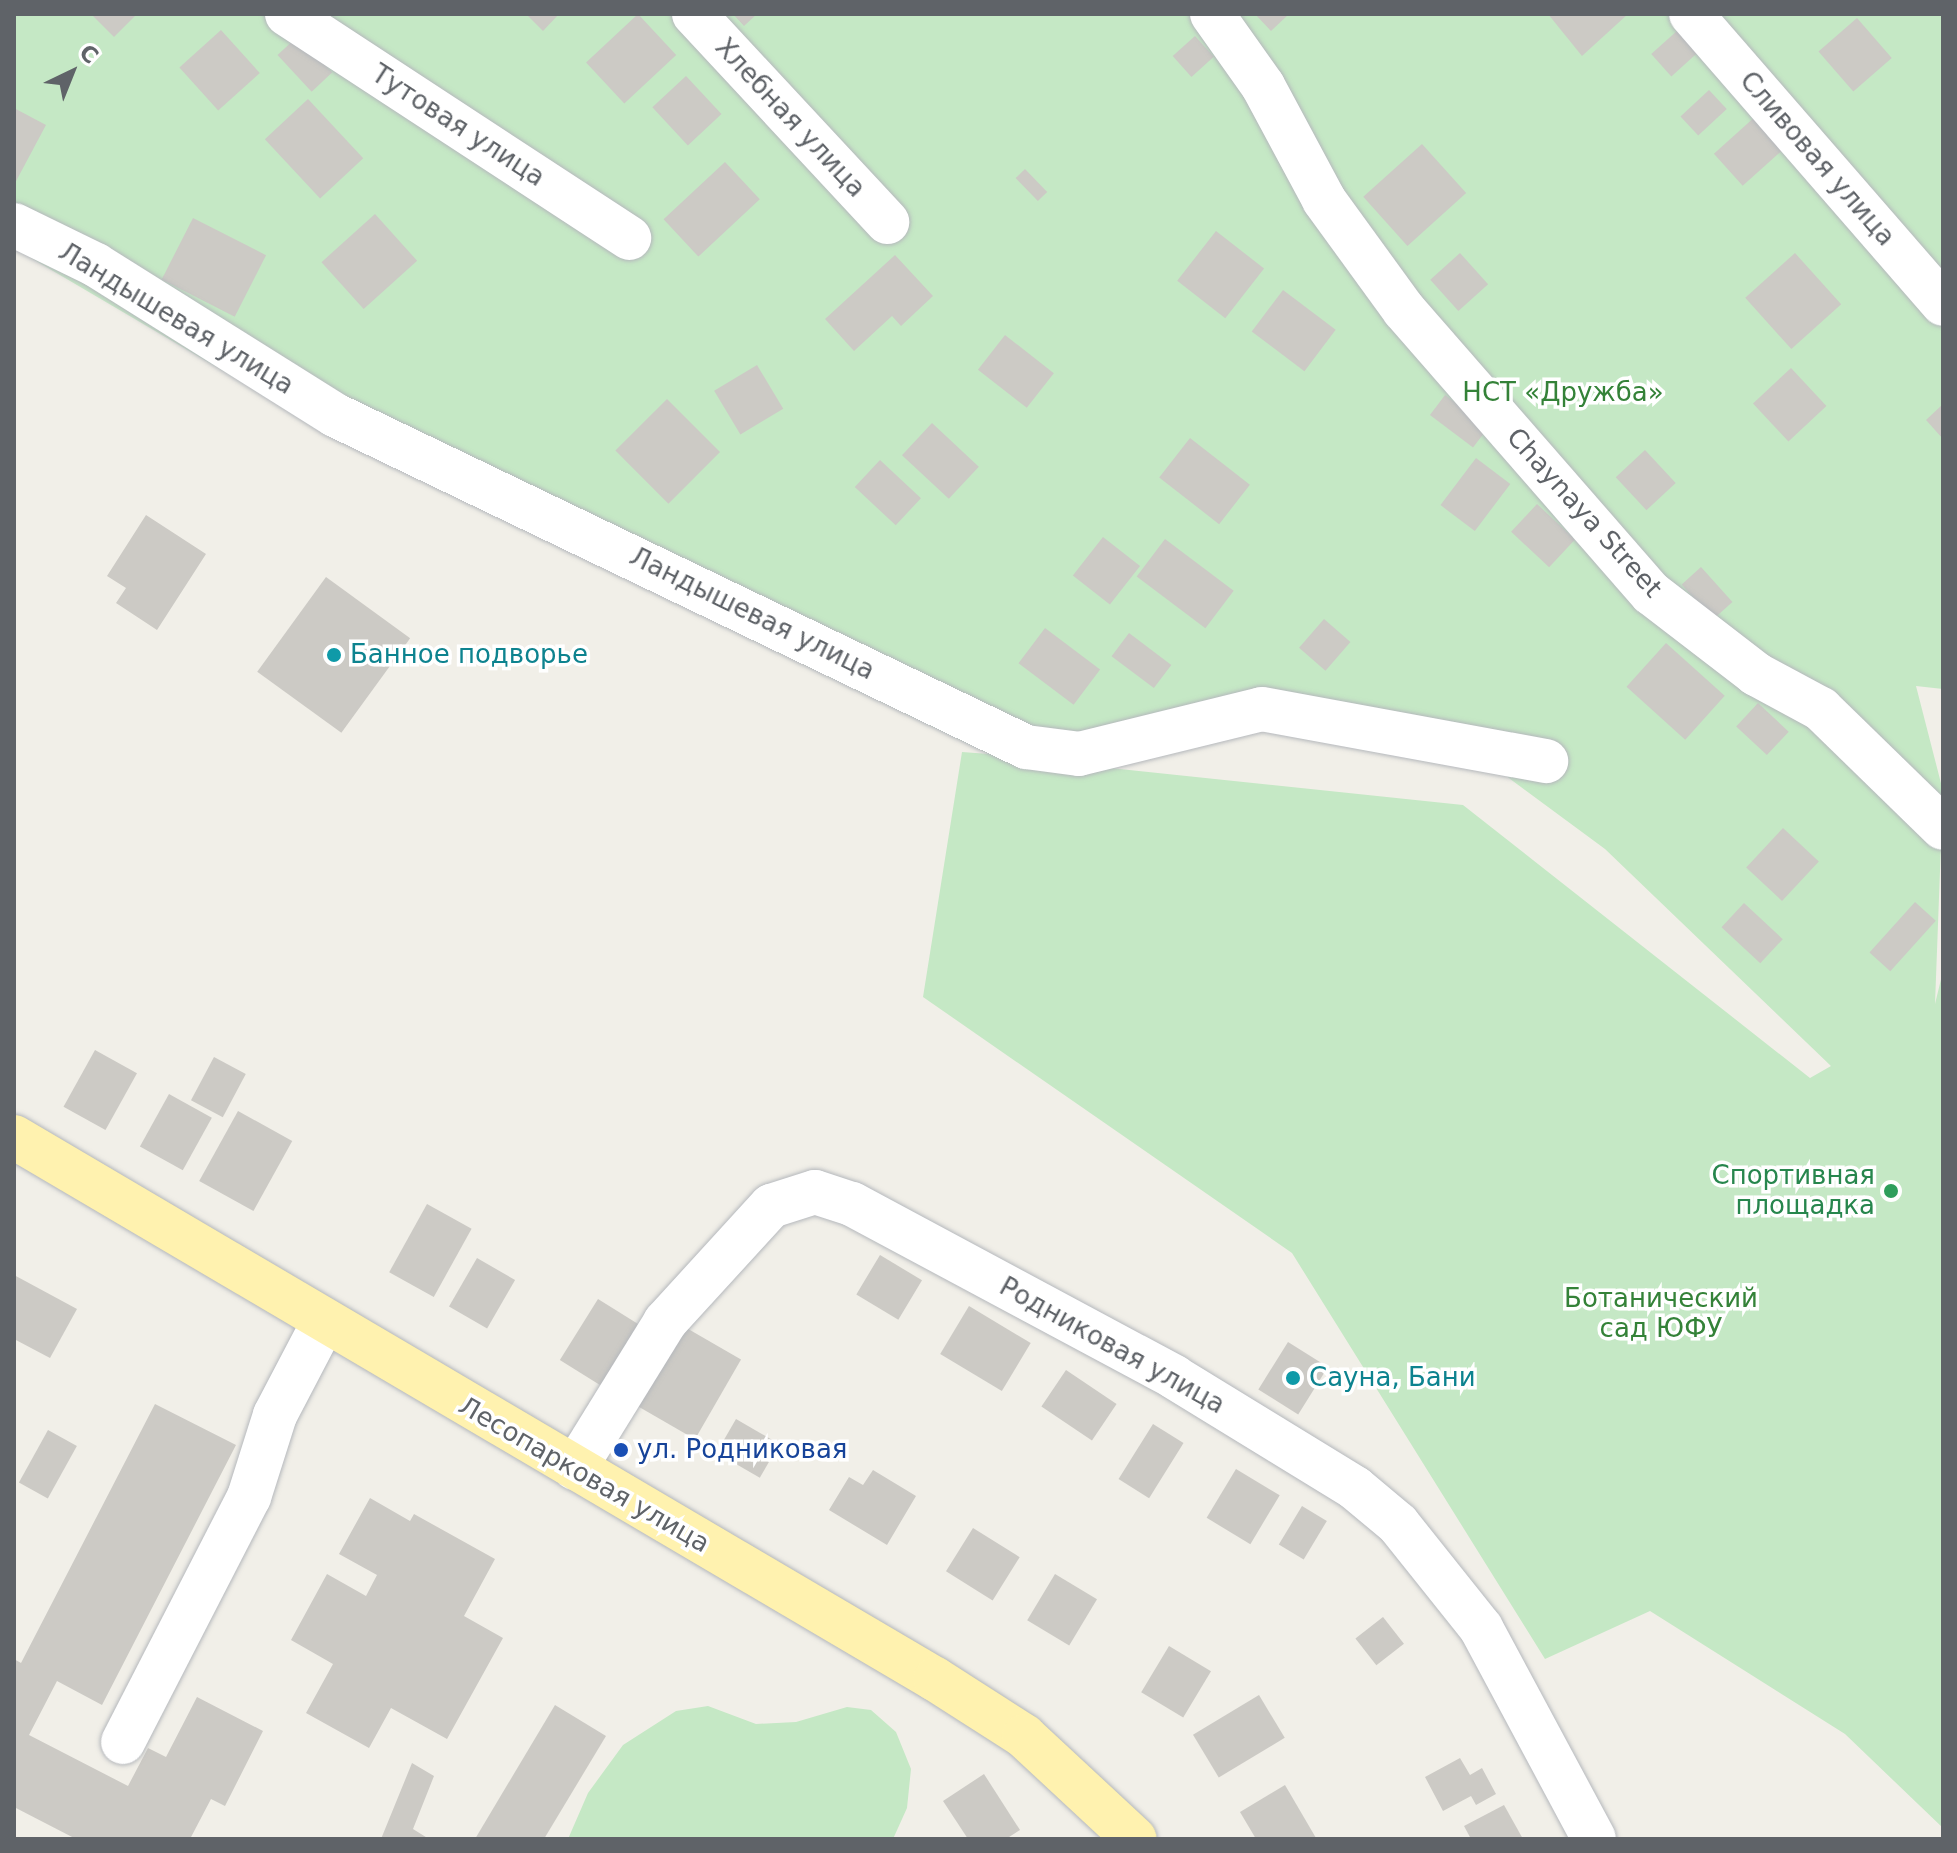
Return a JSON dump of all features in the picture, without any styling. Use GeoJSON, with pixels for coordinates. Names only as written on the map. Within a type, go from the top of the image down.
{"type":"FeatureCollection","features":[{"type":"Feature","properties":{"kind":"main road","name":"Лесопарковая улица"},"geometry":{"type":"LineString","coordinates":[[14,1137],[1024,1736],[1135,1839]]}},
{"type":"Feature","properties":{"kind":"street","name":"Тутовая улица"},"geometry":{"type":"LineString","coordinates":[[287,14],[629,238]]}},
{"type":"Feature","properties":{"kind":"street","name":"Хлебная улица"},"geometry":{"type":"LineString","coordinates":[[694,14],[887,222]]}},
{"type":"Feature","properties":{"kind":"street","name":"Chaynaya Street"},"geometry":{"type":"LineString","coordinates":[[1212,14],[1263,86],[1324,200],[1404,310],[1651,593],[1756,674],[1821,709],[1943,828]]}},
{"type":"Feature","properties":{"kind":"street","name":"Сливовая улица"},"geometry":{"type":"LineString","coordinates":[[1691,14],[1943,304]]}},
{"type":"Feature","properties":{"kind":"street","name":"Ландышевая улица"},"geometry":{"type":"LineString","coordinates":[[14,225],[96,265],[335,415],[1026,747],[1079,754],[1262,709],[1546,761]]}},
{"type":"Feature","properties":{"kind":"street","name":"Родниковая улица"},"geometry":{"type":"LineString","coordinates":[[575,1468],[665,1322],[771,1206],[815,1192],[852,1204],[1174,1377],[1355,1488],[1398,1524],[1481,1628],[1594,1839]]}},
{"type":"Feature","properties":{"kind":"street"},"geometry":{"type":"LineString","coordinates":[[123,1742],[249,1497],[275,1415],[323,1323]]}},
{"type":"Feature","properties":{"kind":"green space","name":"НСТ «Дружба»"},"geometry":{"type":"Polygon","coordinates":[[[14,14],[1943,14],[1943,689],[1916,686],[1943,791],[1935,1004],[1943,971],[1943,1828],[1845,1734],[1650,1611],[1545,1659],[1292,1253],[923,997],[962,752],[989,754],[351,446],[14,248],[14,14]],[[1236,708],[1015,758],[1463,805],[1810,1078],[1831,1066],[1605,849],[1494,767],[1236,708]]]}},
{"type":"Feature","properties":{"kind":"green space"},"geometry":{"type":"Polygon","coordinates":[[[708,1706],[756,1724],[796,1722],[847,1707],[871,1710],[896,1732],[911,1769],[907,1808],[893,1839],[568,1839],[588,1793],[623,1745],[676,1711],[708,1706]]]}},
{"type":"Feature","properties":{"kind":"building"},"geometry":{"type":"Polygon","coordinates":[[[91,14],[137,14],[114,37],[91,14]]]}},
{"type":"Feature","properties":{"kind":"building"},"geometry":{"type":"Polygon","coordinates":[[[526,14],[559,14],[543,31],[526,14]]]}},
{"type":"Feature","properties":{"kind":"building"},"geometry":{"type":"Polygon","coordinates":[[[638,14],[676,55],[624,103],[586,62],[638,14]]]}},
{"type":"Feature","properties":{"kind":"building"},"geometry":{"type":"Polygon","coordinates":[[[733,14],[757,14],[744,26],[733,14]]]}},
{"type":"Feature","properties":{"kind":"building"},"geometry":{"type":"Polygon","coordinates":[[[1255,14],[1289,14],[1271,31],[1255,14]]]}},
{"type":"Feature","properties":{"kind":"building"},"geometry":{"type":"Polygon","coordinates":[[[1548,14],[1628,14],[1582,56],[1548,14]]]}},
{"type":"Feature","properties":{"kind":"building"},"geometry":{"type":"Polygon","coordinates":[[[1857,18],[1892,58],[1853,91],[1819,51],[1857,18]]]}},
{"type":"Feature","properties":{"kind":"building"},"geometry":{"type":"Polygon","coordinates":[[[221,30],[260,73],[218,111],[179,67],[221,30]]]}},
{"type":"Feature","properties":{"kind":"building"},"geometry":{"type":"Polygon","coordinates":[[[1678,30],[1698,52],[1671,76],[1651,54],[1678,30]]]}},
{"type":"Feature","properties":{"kind":"building"},"geometry":{"type":"Polygon","coordinates":[[[298,36],[332,73],[312,92],[278,55],[298,36]]]}},
{"type":"Feature","properties":{"kind":"building"},"geometry":{"type":"Polygon","coordinates":[[[1195,36],[1214,57],[1191,77],[1173,56],[1195,36]]]}},
{"type":"Feature","properties":{"kind":"building"},"geometry":{"type":"Polygon","coordinates":[[[686,76],[721,114],[688,145],[652,107],[686,76]]]}},
{"type":"Feature","properties":{"kind":"building"},"geometry":{"type":"Polygon","coordinates":[[[1709,90],[1727,109],[1698,136],[1680,117],[1709,90]]]}},
{"type":"Feature","properties":{"kind":"building"},"geometry":{"type":"Polygon","coordinates":[[[308,99],[363,158],[320,198],[265,139],[308,99]]]}},
{"type":"Feature","properties":{"kind":"building"},"geometry":{"type":"Polygon","coordinates":[[[14,108],[46,125],[14,185],[14,108]]]}},
{"type":"Feature","properties":{"kind":"building"},"geometry":{"type":"Polygon","coordinates":[[[1757,115],[1786,147],[1743,186],[1714,154],[1757,115]]]}},
{"type":"Feature","properties":{"kind":"building"},"geometry":{"type":"Polygon","coordinates":[[[1422,144],[1466,193],[1407,246],[1363,197],[1422,144]]]}},
{"type":"Feature","properties":{"kind":"building"},"geometry":{"type":"Polygon","coordinates":[[[725,162],[760,199],[698,257],[664,219],[725,162]]]}},
{"type":"Feature","properties":{"kind":"building"},"geometry":{"type":"Polygon","coordinates":[[[1025,169],[1047,192],[1038,201],[1016,178],[1025,169]]]}},
{"type":"Feature","properties":{"kind":"building"},"geometry":{"type":"Polygon","coordinates":[[[375,214],[417,261],[364,309],[321,262],[375,214]]]}},
{"type":"Feature","properties":{"kind":"building"},"geometry":{"type":"Polygon","coordinates":[[[193,218],[266,255],[235,317],[162,279],[193,218]]]}},
{"type":"Feature","properties":{"kind":"building"},"geometry":{"type":"Polygon","coordinates":[[[1216,231],[1264,269],[1225,318],[1177,281],[1216,231]]]}},
{"type":"Feature","properties":{"kind":"building"},"geometry":{"type":"Polygon","coordinates":[[[1460,253],[1488,284],[1458,311],[1430,280],[1460,253]]]}},
{"type":"Feature","properties":{"kind":"building"},"geometry":{"type":"Polygon","coordinates":[[[1795,253],[1841,304],[1791,349],[1745,298],[1795,253]]]}},
{"type":"Feature","properties":{"kind":"building"},"geometry":{"type":"Polygon","coordinates":[[[895,255],[933,296],[901,326],[892,316],[854,351],[825,319],[895,255]]]}},
{"type":"Feature","properties":{"kind":"building"},"geometry":{"type":"Polygon","coordinates":[[[1283,290],[1336,330],[1304,371],[1252,332],[1283,290]]]}},
{"type":"Feature","properties":{"kind":"building"},"geometry":{"type":"Polygon","coordinates":[[[1005,335],[1054,373],[1027,408],[978,370],[1005,335]]]}},
{"type":"Feature","properties":{"kind":"building"},"geometry":{"type":"Polygon","coordinates":[[[757,365],[783,409],[740,434],[714,391],[757,365]]]}},
{"type":"Feature","properties":{"kind":"building"},"geometry":{"type":"Polygon","coordinates":[[[1791,368],[1826,406],[1788,441],[1753,403],[1791,368]]]}},
{"type":"Feature","properties":{"kind":"building"},"geometry":{"type":"Polygon","coordinates":[[[1445,395],[1488,427],[1473,447],[1430,415],[1445,395]]]}},
{"type":"Feature","properties":{"kind":"building"},"geometry":{"type":"Polygon","coordinates":[[[667,399],[720,452],[668,504],[615,451],[667,399]]]}},
{"type":"Feature","properties":{"kind":"building"},"geometry":{"type":"Polygon","coordinates":[[[1943,404],[1943,439],[1926,420],[1943,404]]]}},
{"type":"Feature","properties":{"kind":"building"},"geometry":{"type":"Polygon","coordinates":[[[932,423],[979,467],[949,499],[902,455],[932,423]]]}},
{"type":"Feature","properties":{"kind":"building"},"geometry":{"type":"Polygon","coordinates":[[[1190,438],[1250,485],[1219,524],[1159,477],[1190,438]]]}},
{"type":"Feature","properties":{"kind":"building"},"geometry":{"type":"Polygon","coordinates":[[[1645,450],[1676,483],[1646,510],[1616,477],[1645,450]]]}},
{"type":"Feature","properties":{"kind":"building"},"geometry":{"type":"Polygon","coordinates":[[[1476,458],[1510,484],[1475,531],[1440,505],[1476,458]]]}},
{"type":"Feature","properties":{"kind":"building"},"geometry":{"type":"Polygon","coordinates":[[[880,460],[921,498],[896,525],[855,487],[880,460]]]}},
{"type":"Feature","properties":{"kind":"building"},"geometry":{"type":"Polygon","coordinates":[[[1537,504],[1575,539],[1549,567],[1511,532],[1537,504]]]}},
{"type":"Feature","properties":{"kind":"building"},"geometry":{"type":"Polygon","coordinates":[[[146,515],[206,554],[157,630],[116,603],[126,588],[107,576],[146,515]]]}},
{"type":"Feature","properties":{"kind":"building"},"geometry":{"type":"Polygon","coordinates":[[[1103,537],[1140,566],[1110,605],[1073,576],[1103,537]]]}},
{"type":"Feature","properties":{"kind":"building"},"geometry":{"type":"Polygon","coordinates":[[[1165,539],[1234,591],[1205,628],[1137,577],[1165,539]]]}},
{"type":"Feature","properties":{"kind":"building"},"geometry":{"type":"Polygon","coordinates":[[[1701,567],[1732,602],[1713,619],[1682,584],[1701,567]]]}},
{"type":"Feature","properties":{"kind":"building","name":"Банное подворье"},"geometry":{"type":"Polygon","coordinates":[[[326,577],[410,638],[341,733],[257,672],[326,577]]]}},
{"type":"Feature","properties":{"kind":"building"},"geometry":{"type":"Polygon","coordinates":[[[1324,619],[1350,642],[1325,671],[1299,648],[1324,619]]]}},
{"type":"Feature","properties":{"kind":"building"},"geometry":{"type":"Polygon","coordinates":[[[1045,628],[1100,670],[1074,705],[1019,663],[1045,628]]]}},
{"type":"Feature","properties":{"kind":"building"},"geometry":{"type":"Polygon","coordinates":[[[1129,633],[1171,665],[1154,688],[1112,656],[1129,633]]]}},
{"type":"Feature","properties":{"kind":"building"},"geometry":{"type":"Polygon","coordinates":[[[1666,643],[1725,696],[1685,740],[1627,687],[1666,643]]]}},
{"type":"Feature","properties":{"kind":"building"},"geometry":{"type":"Polygon","coordinates":[[[1758,703],[1789,732],[1767,755],[1736,726],[1758,703]]]}},
{"type":"Feature","properties":{"kind":"building"},"geometry":{"type":"Polygon","coordinates":[[[1783,828],[1819,861],[1782,901],[1746,867],[1783,828]]]}},
{"type":"Feature","properties":{"kind":"building"},"geometry":{"type":"Polygon","coordinates":[[[1915,902],[1936,921],[1890,971],[1869,953],[1915,902]]]}},
{"type":"Feature","properties":{"kind":"building"},"geometry":{"type":"Polygon","coordinates":[[[1744,903],[1783,939],[1760,963],[1721,927],[1744,903]]]}},
{"type":"Feature","properties":{"kind":"building"},"geometry":{"type":"Polygon","coordinates":[[[95,1050],[137,1073],[105,1130],[63,1107],[95,1050]]]}},
{"type":"Feature","properties":{"kind":"building"},"geometry":{"type":"Polygon","coordinates":[[[214,1057],[246,1074],[223,1117],[191,1100],[214,1057]]]}},
{"type":"Feature","properties":{"kind":"building"},"geometry":{"type":"Polygon","coordinates":[[[169,1094],[212,1118],[183,1170],[140,1146],[169,1094]]]}},
{"type":"Feature","properties":{"kind":"building"},"geometry":{"type":"Polygon","coordinates":[[[238,1111],[292,1141],[253,1211],[199,1181],[238,1111]]]}},
{"type":"Feature","properties":{"kind":"building"},"geometry":{"type":"Polygon","coordinates":[[[427,1204],[472,1229],[434,1297],[389,1272],[427,1204]]]}},
{"type":"Feature","properties":{"kind":"building"},"geometry":{"type":"Polygon","coordinates":[[[880,1255],[922,1280],[898,1320],[856,1294],[880,1255]]]}},
{"type":"Feature","properties":{"kind":"building"},"geometry":{"type":"Polygon","coordinates":[[[477,1258],[515,1280],[487,1328],[449,1306],[477,1258]]]}},
{"type":"Feature","properties":{"kind":"building"},"geometry":{"type":"Polygon","coordinates":[[[14,1275],[77,1309],[50,1358],[14,1339],[14,1275]]]}},
{"type":"Feature","properties":{"kind":"building"},"geometry":{"type":"Polygon","coordinates":[[[598,1299],[642,1327],[604,1388],[560,1360],[598,1299]]]}},
{"type":"Feature","properties":{"kind":"building"},"geometry":{"type":"Polygon","coordinates":[[[969,1306],[1031,1343],[1002,1391],[940,1354],[969,1306]]]}},
{"type":"Feature","properties":{"kind":"building"},"geometry":{"type":"Polygon","coordinates":[[[683,1326],[741,1360],[695,1439],[637,1406],[683,1326]]]}},
{"type":"Feature","properties":{"kind":"building","name":"Сауна, Бани"},"geometry":{"type":"Polygon","coordinates":[[[1288,1342],[1328,1367],[1298,1414],[1258,1389],[1288,1342]]]}},
{"type":"Feature","properties":{"kind":"building"},"geometry":{"type":"Polygon","coordinates":[[[1066,1370],[1117,1404],[1092,1441],[1041,1406],[1066,1370]]]}},
{"type":"Feature","properties":{"kind":"building"},"geometry":{"type":"Polygon","coordinates":[[[155,1404],[236,1445],[102,1705],[57,1681],[29,1735],[128,1786],[148,1748],[166,1757],[197,1697],[263,1731],[225,1806],[211,1799],[190,1839],[76,1839],[14,1807],[14,1659],[21,1663],[155,1404]]]}},
{"type":"Feature","properties":{"kind":"building"},"geometry":{"type":"Polygon","coordinates":[[[736,1419],[779,1444],[760,1478],[716,1453],[736,1419]]]}},
{"type":"Feature","properties":{"kind":"building"},"geometry":{"type":"Polygon","coordinates":[[[1153,1424],[1184,1443],[1149,1498],[1119,1479],[1153,1424]]]}},
{"type":"Feature","properties":{"kind":"building"},"geometry":{"type":"Polygon","coordinates":[[[48,1430],[77,1446],[48,1498],[19,1482],[48,1430]]]}},
{"type":"Feature","properties":{"kind":"building"},"geometry":{"type":"Polygon","coordinates":[[[1236,1469],[1280,1495],[1250,1544],[1207,1518],[1236,1469]]]}},
{"type":"Feature","properties":{"kind":"building"},"geometry":{"type":"Polygon","coordinates":[[[873,1470],[916,1496],[887,1545],[829,1510],[849,1477],[863,1485],[873,1470]]]}},
{"type":"Feature","properties":{"kind":"building"},"geometry":{"type":"Polygon","coordinates":[[[370,1498],[410,1521],[414,1514],[495,1559],[464,1616],[503,1638],[447,1739],[391,1708],[369,1748],[306,1713],[333,1664],[291,1640],[327,1574],[366,1596],[377,1575],[339,1554],[370,1498]]]}},
{"type":"Feature","properties":{"kind":"building"},"geometry":{"type":"Polygon","coordinates":[[[1302,1506],[1327,1521],[1304,1560],[1279,1545],[1302,1506]]]}},
{"type":"Feature","properties":{"kind":"building"},"geometry":{"type":"Polygon","coordinates":[[[973,1528],[1020,1557],[993,1600],[946,1571],[973,1528]]]}},
{"type":"Feature","properties":{"kind":"building"},"geometry":{"type":"Polygon","coordinates":[[[1055,1574],[1097,1599],[1069,1646],[1027,1620],[1055,1574]]]}},
{"type":"Feature","properties":{"kind":"building"},"geometry":{"type":"Polygon","coordinates":[[[1383,1617],[1404,1644],[1376,1665],[1355,1639],[1383,1617]]]}},
{"type":"Feature","properties":{"kind":"building"},"geometry":{"type":"Polygon","coordinates":[[[1169,1646],[1211,1671],[1183,1718],[1141,1692],[1169,1646]]]}},
{"type":"Feature","properties":{"kind":"building"},"geometry":{"type":"Polygon","coordinates":[[[1259,1695],[1285,1738],[1219,1778],[1193,1735],[1259,1695]]]}},
{"type":"Feature","properties":{"kind":"building"},"geometry":{"type":"Polygon","coordinates":[[[555,1705],[606,1736],[544,1839],[475,1839],[555,1705]]]}},
{"type":"Feature","properties":{"kind":"building"},"geometry":{"type":"Polygon","coordinates":[[[1460,1758],[1470,1775],[1482,1768],[1496,1794],[1476,1805],[1471,1796],[1443,1811],[1425,1777],[1460,1758]]]}},
{"type":"Feature","properties":{"kind":"building"},"geometry":{"type":"Polygon","coordinates":[[[412,1763],[434,1776],[413,1829],[429,1839],[381,1839],[412,1763]]]}},
{"type":"Feature","properties":{"kind":"building"},"geometry":{"type":"Polygon","coordinates":[[[984,1774],[1020,1830],[1006,1839],[968,1839],[943,1801],[984,1774]]]}},
{"type":"Feature","properties":{"kind":"building"},"geometry":{"type":"Polygon","coordinates":[[[1285,1785],[1316,1838],[1256,1839],[1240,1812],[1285,1785]]]}},
{"type":"Feature","properties":{"kind":"building"},"geometry":{"type":"Polygon","coordinates":[[[1504,1805],[1523,1839],[1471,1839],[1464,1826],[1504,1805]]]}},
{"type":"Feature","properties":{"kind":"place","name":"Банное подворье"},"geometry":{"type":"Point","coordinates":[334,655]}},
{"type":"Feature","properties":{"kind":"place","name":"Спортивная площадка"},"geometry":{"type":"Point","coordinates":[1891,1191]}},
{"type":"Feature","properties":{"kind":"place","name":"Сауна, Бани"},"geometry":{"type":"Point","coordinates":[1293,1378]}},
{"type":"Feature","properties":{"kind":"place","name":"ул. Родниковая"},"geometry":{"type":"Point","coordinates":[621,1450]}},
{"type":"Feature","properties":{"kind":"park label","name":"Ботанический сад ЮФУ"},"geometry":{"type":"Point","coordinates":[1661,1314]}}]}
